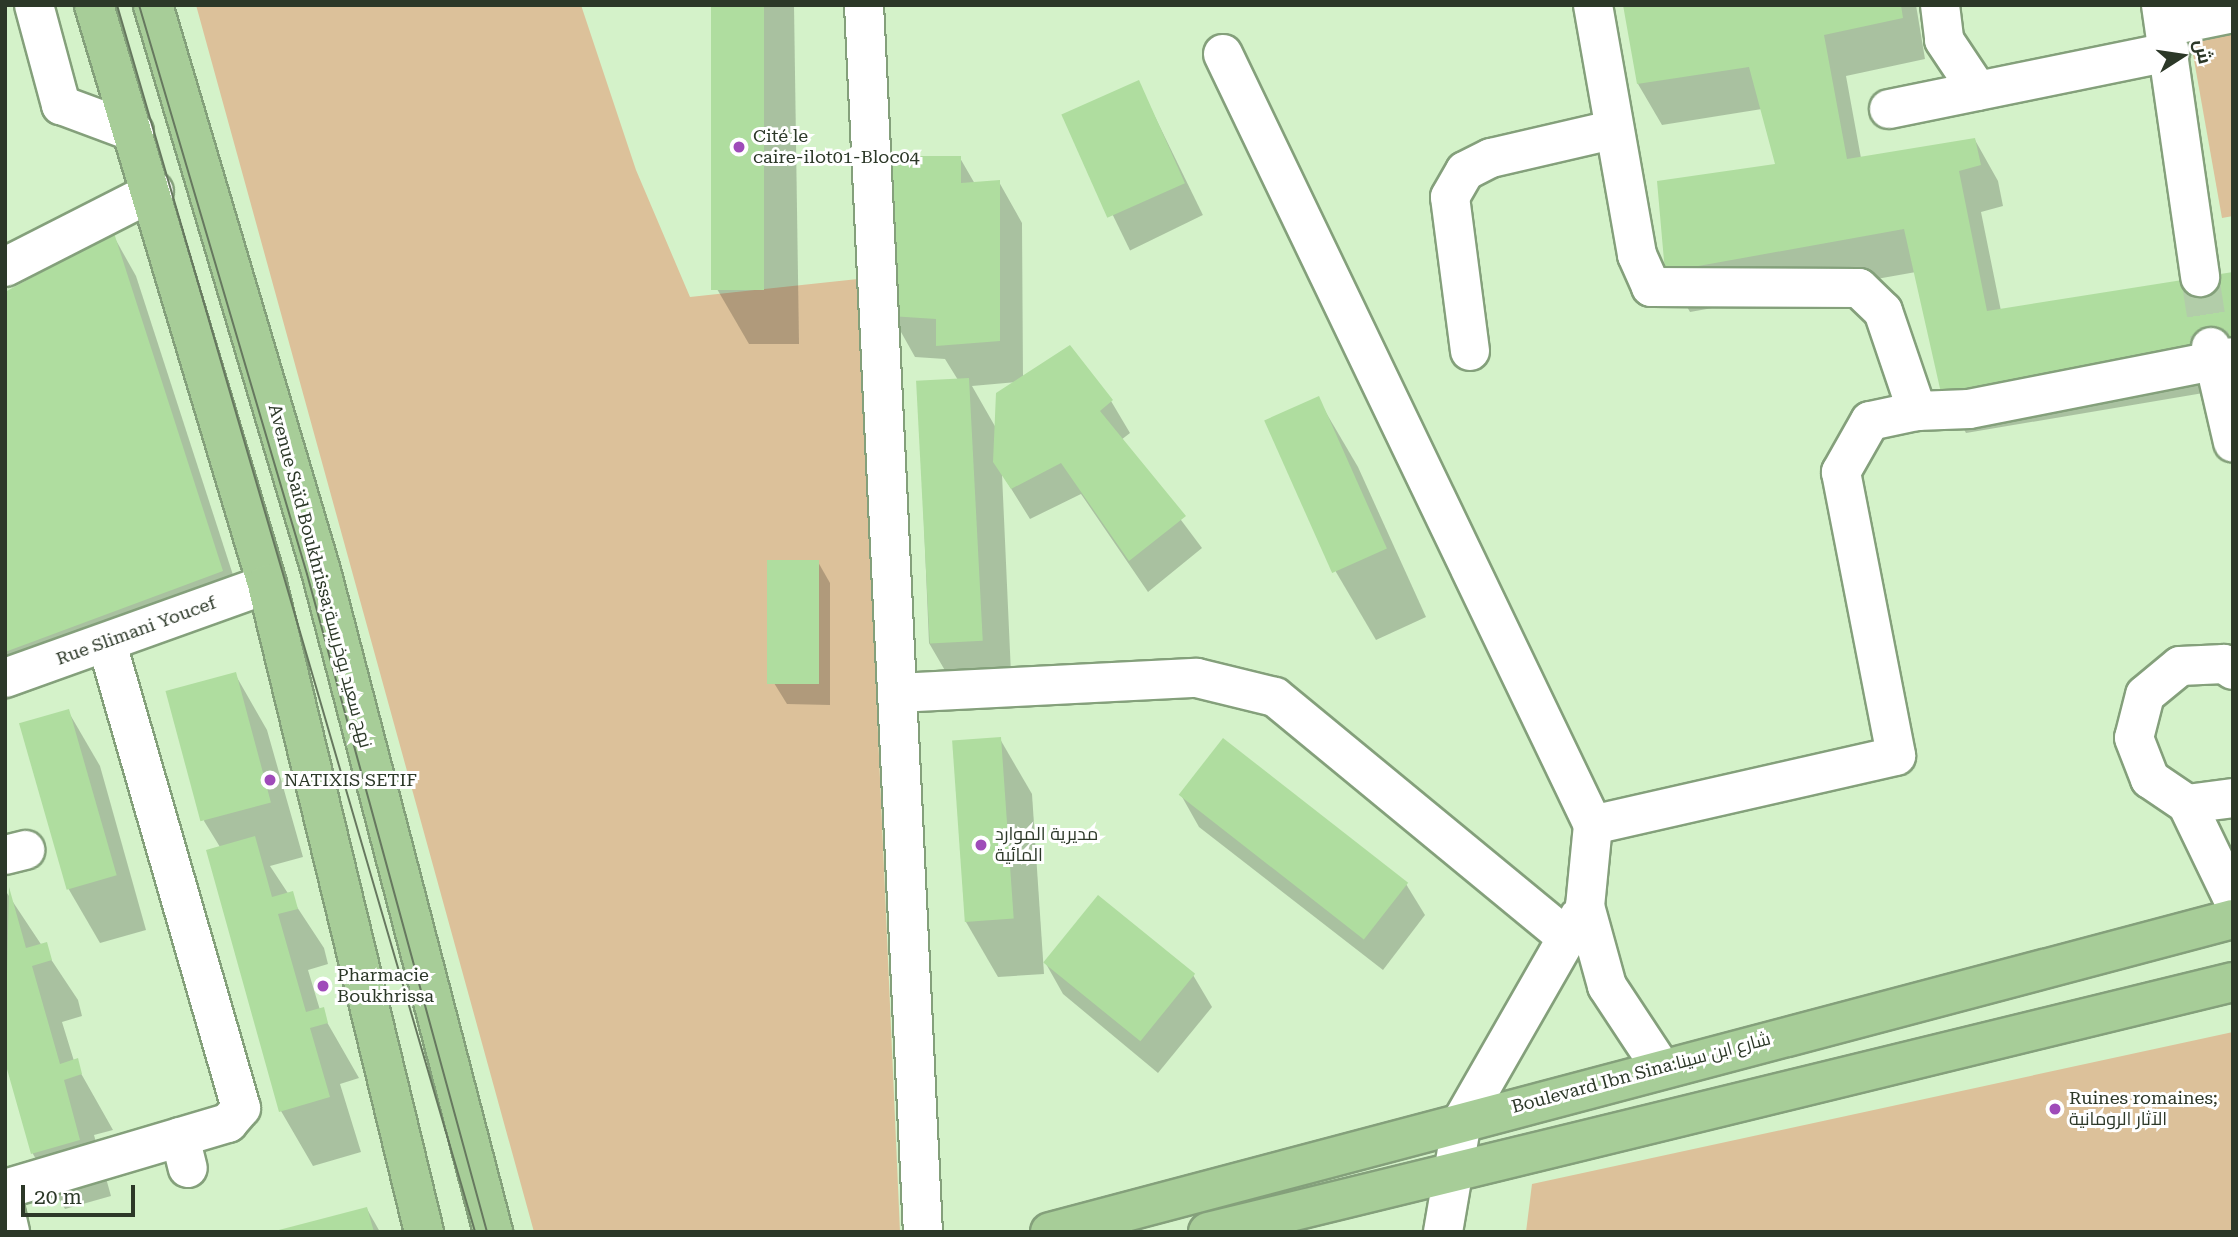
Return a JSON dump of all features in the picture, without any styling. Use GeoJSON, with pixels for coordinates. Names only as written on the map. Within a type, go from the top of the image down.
{"type":"FeatureCollection","features":[{"type":"Feature","properties":{"kind":"main road"},"geometry":{"type":"LineString","coordinates":[[94,5],[153,191],[267,584],[424,1232]]}},
{"type":"Feature","properties":{"kind":"main road","name":"Avenue Saïd Boukhrissa;نهج سعيد بوخريسة"},"geometry":{"type":"LineString","coordinates":[[153,5],[321,571],[492,1232]]}},
{"type":"Feature","properties":{"kind":"main road","name":"Boulevard Ibn Sina:شارع ابن سينا"},"geometry":{"type":"LineString","coordinates":[[1050,1232],[1661,1068],[2233,919]]}},
{"type":"Feature","properties":{"kind":"main road"},"geometry":{"type":"LineString","coordinates":[[1208,1232],[2233,982]]}},
{"type":"Feature","properties":{"kind":"street"},"geometry":{"type":"LineString","coordinates":[[34,5],[61,105],[134,132]]}},
{"type":"Feature","properties":{"kind":"street"},"geometry":{"type":"LineString","coordinates":[[863,5],[923,1232]]}},
{"type":"Feature","properties":{"kind":"street"},"geometry":{"type":"LineString","coordinates":[[1593,5],[1612,130],[1637,255],[1651,287],[1859,288],[1883,311],[1917,411]]}},
{"type":"Feature","properties":{"kind":"street"},"geometry":{"type":"LineString","coordinates":[[1940,5],[1944,40],[1978,91]]}},
{"type":"Feature","properties":{"kind":"street"},"geometry":{"type":"LineString","coordinates":[[1889,109],[1978,91],[2165,28],[2233,13]]}},
{"type":"Feature","properties":{"kind":"street"},"geometry":{"type":"LineString","coordinates":[[2165,28],[2200,277]]}},
{"type":"Feature","properties":{"kind":"street"},"geometry":{"type":"LineString","coordinates":[[1223,54],[1593,824],[1576,922],[1462,1121],[1438,1178],[1443,1232]]}},
{"type":"Feature","properties":{"kind":"street"},"geometry":{"type":"LineString","coordinates":[[1470,351],[1450,197],[1465,171],[1491,158],[1612,130]]}},
{"type":"Feature","properties":{"kind":"street"},"geometry":{"type":"LineString","coordinates":[[5,267],[153,191]]}},
{"type":"Feature","properties":{"kind":"street"},"geometry":{"type":"LineString","coordinates":[[1593,824],[1896,756],[1841,472],[1870,421],[1917,411],[1969,409],[2219,355],[2233,442]]}},
{"type":"Feature","properties":{"kind":"street","name":"Rue Slimani Youcef"},"geometry":{"type":"LineString","coordinates":[[5,678],[267,584]]}},
{"type":"Feature","properties":{"kind":"street"},"geometry":{"type":"LineString","coordinates":[[5,1189],[184,1153],[229,1123],[241,1108],[107,643]]}},
{"type":"Feature","properties":{"kind":"street"},"geometry":{"type":"LineString","coordinates":[[2233,670],[2180,666],[2145,695],[2134,738],[2150,779],[2187,804],[2233,899]]}},
{"type":"Feature","properties":{"kind":"street"},"geometry":{"type":"LineString","coordinates":[[897,693],[1197,677],[1275,697],[1576,922],[1607,986],[1661,1068]]}},
{"type":"Feature","properties":{"kind":"street"},"geometry":{"type":"LineString","coordinates":[[2187,804],[2233,798]]}},
{"type":"Feature","properties":{"kind":"street"},"geometry":{"type":"LineString","coordinates":[[5,1210],[10,1232]]}},
{"type":"Feature","properties":{"kind":"shaded area"},"geometry":{"type":"Polygon","coordinates":[[[196,5],[581,5],[636,170],[690,297],[858,279],[900,1232],[534,1232],[196,5]]]}},
{"type":"Feature","properties":{"kind":"shaded area"},"geometry":{"type":"Polygon","coordinates":[[[2233,21],[2233,216],[2222,218],[2188,26],[2233,21]]]}},
{"type":"Feature","properties":{"kind":"shaded area","name":"Ruines romaines; الآثار الرومانية"},"geometry":{"type":"Polygon","coordinates":[[[2233,1032],[2233,1232],[1526,1232],[1532,1184],[2233,1032]]]}},
{"type":"Feature","properties":{"kind":"building","name":"Cité le caire-ilot01-Bloc04"},"geometry":{"type":"Polygon","coordinates":[[[711,5],[764,5],[764,290],[711,290],[711,5]]]}},
{"type":"Feature","properties":{"kind":"building"},"geometry":{"type":"Polygon","coordinates":[[[1623,5],[1901,5],[1903,18],[1824,35],[1847,159],[1975,138],[1981,165],[1959,171],[1987,311],[2233,272],[2233,343],[1941,393],[1904,229],[1665,272],[1657,181],[1775,164],[1749,67],[1637,84],[1623,5]]]}},
{"type":"Feature","properties":{"kind":"building"},"geometry":{"type":"Polygon","coordinates":[[[1139,80],[1185,183],[1107,218],[1061,115],[1139,80]]]}},
{"type":"Feature","properties":{"kind":"building"},"geometry":{"type":"Polygon","coordinates":[[[873,156],[961,156],[961,183],[1000,180],[1000,341],[936,346],[936,319],[890,316],[873,156]]]}},
{"type":"Feature","properties":{"kind":"building"},"geometry":{"type":"Polygon","coordinates":[[[114,233],[223,571],[5,652],[5,292],[114,233]]]}},
{"type":"Feature","properties":{"kind":"building"},"geometry":{"type":"Polygon","coordinates":[[[1070,345],[1113,400],[1100,411],[1186,516],[1129,561],[1061,463],[1011,489],[993,462],[996,393],[1070,345]]]}},
{"type":"Feature","properties":{"kind":"building"},"geometry":{"type":"Polygon","coordinates":[[[969,378],[983,641],[930,643],[916,381],[969,378]]]}},
{"type":"Feature","properties":{"kind":"building"},"geometry":{"type":"Polygon","coordinates":[[[1319,396],[1387,549],[1332,573],[1264,420],[1319,396]]]}},
{"type":"Feature","properties":{"kind":"building"},"geometry":{"type":"Polygon","coordinates":[[[767,560],[819,560],[819,684],[767,684],[767,560]]]}},
{"type":"Feature","properties":{"kind":"building"},"geometry":{"type":"Polygon","coordinates":[[[236,672],[271,802],[200,821],[165,691],[236,672]]]}},
{"type":"Feature","properties":{"kind":"building"},"geometry":{"type":"Polygon","coordinates":[[[69,709],[117,875],[67,890],[19,723],[69,709]]]}},
{"type":"Feature","properties":{"kind":"building"},"geometry":{"type":"Polygon","coordinates":[[[1001,737],[1014,919],[965,922],[952,740],[1001,737]]]}},
{"type":"Feature","properties":{"kind":"building"},"geometry":{"type":"Polygon","coordinates":[[[1223,738],[1408,883],[1364,939],[1179,795],[1223,738]]]}},
{"type":"Feature","properties":{"kind":"building"},"geometry":{"type":"Polygon","coordinates":[[[255,836],[272,897],[293,891],[298,909],[278,914],[306,1012],[324,1007],[328,1023],[310,1028],[330,1097],[279,1112],[206,850],[255,836]]]}},
{"type":"Feature","properties":{"kind":"building"},"geometry":{"type":"Polygon","coordinates":[[[9,887],[26,948],[47,942],[52,960],[32,966],[60,1064],[78,1058],[82,1074],[64,1080],[80,1140],[31,1154],[5,1062],[9,887]]]}},
{"type":"Feature","properties":{"kind":"building"},"geometry":{"type":"Polygon","coordinates":[[[1098,895],[1195,974],[1140,1041],[1043,963],[1098,895]]]}},
{"type":"Feature","properties":{"kind":"building"},"geometry":{"type":"Polygon","coordinates":[[[367,1207],[374,1232],[275,1232],[275,1231],[367,1207]]]}},
{"type":"Feature","properties":{"kind":"tunnel"},"geometry":{"type":"LineString","coordinates":[[2200,277],[2211,347]]}},
{"type":"Feature","properties":{"kind":"tram line"},"geometry":{"type":"LineString","coordinates":[[117,5],[475,1232]]}},
{"type":"Feature","properties":{"kind":"tram line"},"geometry":{"type":"LineString","coordinates":[[139,5],[307,574],[487,1232]]}},
{"type":"Feature","properties":{"kind":"place","name":"Cité le caire-ilot01-Bloc04"},"geometry":{"type":"Point","coordinates":[739,147]}},
{"type":"Feature","properties":{"kind":"place","name":"NATIXIS SETIF"},"geometry":{"type":"Point","coordinates":[270,780]}},
{"type":"Feature","properties":{"kind":"place","name":"مديرية الموارد المائية"},"geometry":{"type":"Point","coordinates":[981,845]}},
{"type":"Feature","properties":{"kind":"place","name":"Pharmacie Boukhrissa"},"geometry":{"type":"Point","coordinates":[323,986]}},
{"type":"Feature","properties":{"kind":"place","name":"Ruines romaines; الآثار الرومانية"},"geometry":{"type":"Point","coordinates":[2055,1109]}}]}
